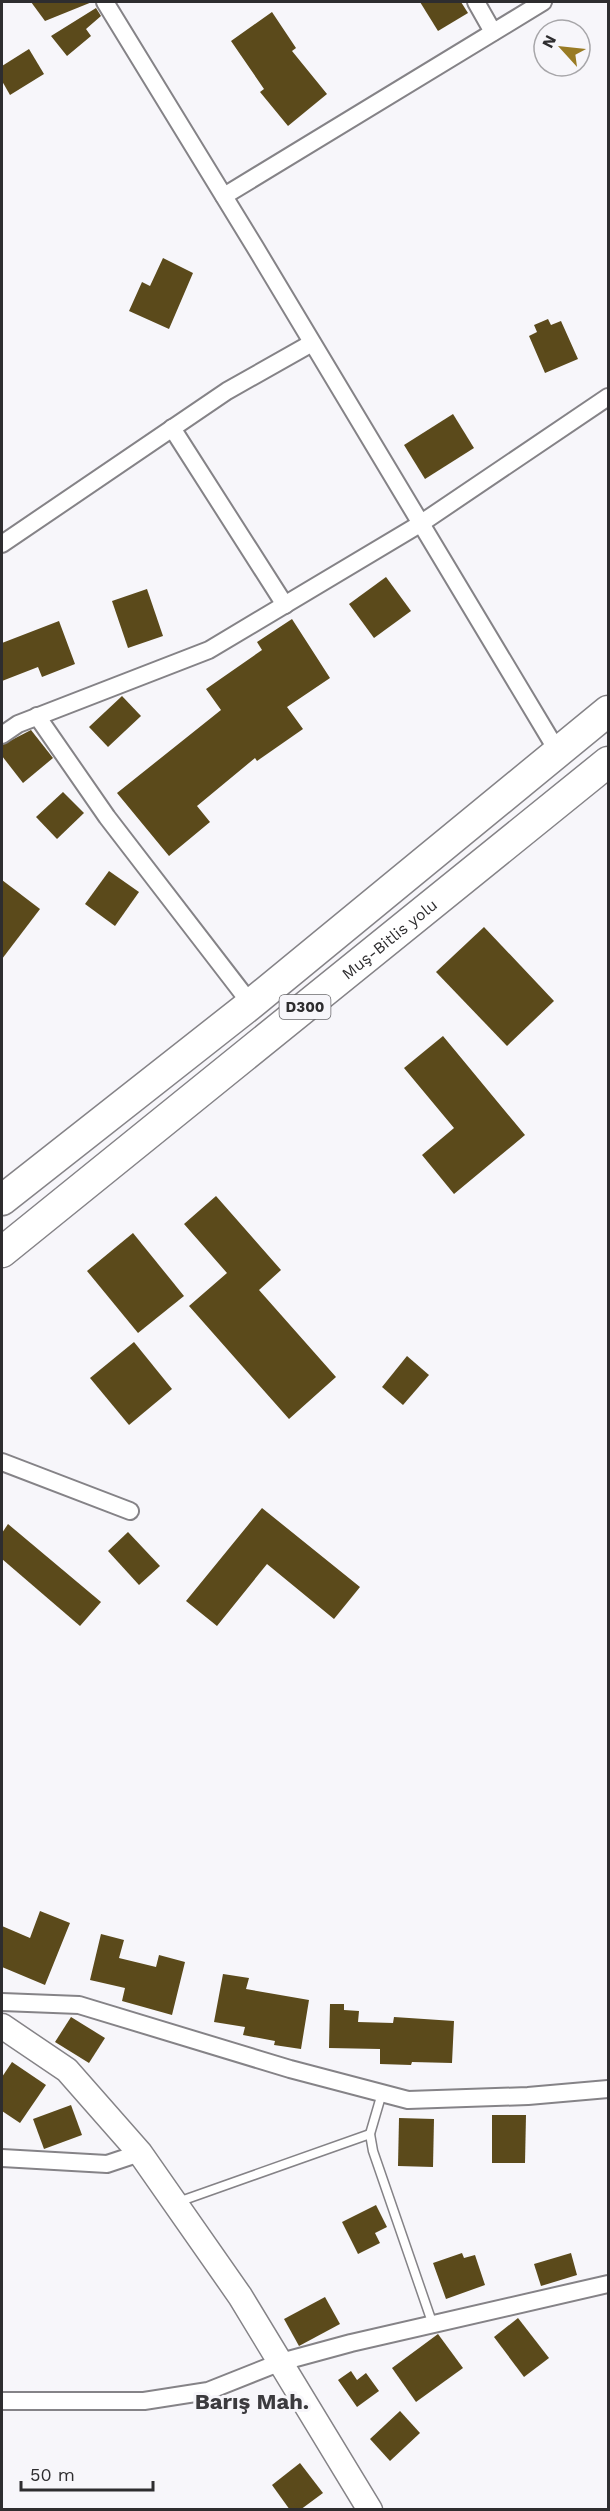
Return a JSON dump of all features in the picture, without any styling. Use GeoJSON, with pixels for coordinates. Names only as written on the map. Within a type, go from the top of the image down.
{"type":"FeatureCollection","features":[{"type":"Feature","properties":{"kind":"highway","name":"D300"},"geometry":{"type":"LineString","coordinates":[[2,1200],[251,1004],[609,711]]}},
{"type":"Feature","properties":{"kind":"highway","name":"Muş-Bitlis yolu"},"geometry":{"type":"LineString","coordinates":[[2,1252],[609,762]]}},
{"type":"Feature","properties":{"kind":"street"},"geometry":{"type":"LineString","coordinates":[[105,2],[558,752]]}},
{"type":"Feature","properties":{"kind":"street"},"geometry":{"type":"LineString","coordinates":[[476,2],[493,32]]}},
{"type":"Feature","properties":{"kind":"street"},"geometry":{"type":"LineString","coordinates":[[224,196],[543,2]]}},
{"type":"Feature","properties":{"kind":"street"},"geometry":{"type":"LineString","coordinates":[[2,544],[227,391],[312,343]]}},
{"type":"Feature","properties":{"kind":"street"},"geometry":{"type":"LineString","coordinates":[[2,735],[18,724],[209,650],[420,524],[609,397]]}},
{"type":"Feature","properties":{"kind":"street"},"geometry":{"type":"LineString","coordinates":[[172,428],[285,605]]}},
{"type":"Feature","properties":{"kind":"street"},"geometry":{"type":"LineString","coordinates":[[38,716],[107,817],[251,1004]]}},
{"type":"Feature","properties":{"kind":"street"},"geometry":{"type":"LineString","coordinates":[[2,1462],[130,1511]]}},
{"type":"Feature","properties":{"kind":"street"},"geometry":{"type":"LineString","coordinates":[[2,2002],[79,2006],[290,2069],[408,2100],[528,2096],[609,2089]]}},
{"type":"Feature","properties":{"kind":"street"},"geometry":{"type":"LineString","coordinates":[[2,2026],[67,2070],[140,2153],[240,2296],[370,2510]]}},
{"type":"Feature","properties":{"kind":"street"},"geometry":{"type":"LineString","coordinates":[[2,2158],[107,2164],[140,2153]]}},
{"type":"Feature","properties":{"kind":"street"},"geometry":{"type":"LineString","coordinates":[[2,2401],[144,2402],[208,2391],[281,2362],[351,2343],[609,2284]]}},
{"type":"Feature","properties":{"kind":"lane"},"geometry":{"type":"LineString","coordinates":[[382,2093],[370,2134],[373,2151],[432,2325]]}},
{"type":"Feature","properties":{"kind":"lane"},"geometry":{"type":"LineString","coordinates":[[175,2203],[370,2134]]}},
{"type":"Feature","properties":{"kind":"building"},"geometry":{"type":"Polygon","coordinates":[[[31,2],[92,2],[45,21],[31,2]]]}},
{"type":"Feature","properties":{"kind":"building"},"geometry":{"type":"Polygon","coordinates":[[[420,2],[461,2],[468,13],[438,31],[420,2]]]}},
{"type":"Feature","properties":{"kind":"building"},"geometry":{"type":"Polygon","coordinates":[[[96,8],[101,16],[86,29],[91,36],[67,56],[51,36],[96,8]]]}},
{"type":"Feature","properties":{"kind":"building"},"geometry":{"type":"Polygon","coordinates":[[[272,12],[296,48],[292,51],[327,94],[288,126],[260,92],[264,89],[231,41],[272,12]]]}},
{"type":"Feature","properties":{"kind":"building"},"geometry":{"type":"Polygon","coordinates":[[[29,49],[44,74],[10,95],[2,81],[2,66],[29,49]]]}},
{"type":"Feature","properties":{"kind":"building"},"geometry":{"type":"Polygon","coordinates":[[[163,258],[193,273],[169,329],[129,311],[142,282],[150,286],[163,258]]]}},
{"type":"Feature","properties":{"kind":"building"},"geometry":{"type":"Polygon","coordinates":[[[548,319],[551,325],[561,321],[578,359],[545,373],[529,336],[537,332],[534,325],[548,319]]]}},
{"type":"Feature","properties":{"kind":"building"},"geometry":{"type":"Polygon","coordinates":[[[453,414],[474,448],[425,479],[404,445],[453,414]]]}},
{"type":"Feature","properties":{"kind":"building"},"geometry":{"type":"Polygon","coordinates":[[[386,577],[411,611],[374,638],[349,604],[386,577]]]}},
{"type":"Feature","properties":{"kind":"building"},"geometry":{"type":"Polygon","coordinates":[[[147,589],[163,636],[128,648],[112,601],[147,589]]]}},
{"type":"Feature","properties":{"kind":"building"},"geometry":{"type":"Polygon","coordinates":[[[292,619],[330,678],[287,707],[303,729],[257,761],[255,758],[197,806],[210,822],[169,856],[117,793],[221,710],[206,689],[262,650],[257,642],[292,619]]]}},
{"type":"Feature","properties":{"kind":"building"},"geometry":{"type":"Polygon","coordinates":[[[59,621],[75,664],[42,677],[38,667],[2,681],[2,643],[59,621]]]}},
{"type":"Feature","properties":{"kind":"building"},"geometry":{"type":"Polygon","coordinates":[[[122,696],[141,716],[108,747],[89,727],[122,696]]]}},
{"type":"Feature","properties":{"kind":"building"},"geometry":{"type":"Polygon","coordinates":[[[31,730],[53,758],[23,783],[2,756],[2,745],[31,730]]]}},
{"type":"Feature","properties":{"kind":"building"},"geometry":{"type":"Polygon","coordinates":[[[63,792],[84,813],[57,839],[36,817],[63,792]]]}},
{"type":"Feature","properties":{"kind":"building"},"geometry":{"type":"Polygon","coordinates":[[[109,871],[139,892],[115,926],[85,904],[109,871]]]}},
{"type":"Feature","properties":{"kind":"building"},"geometry":{"type":"Polygon","coordinates":[[[2,880],[40,909],[2,959],[2,880]]]}},
{"type":"Feature","properties":{"kind":"building"},"geometry":{"type":"Polygon","coordinates":[[[484,927],[554,1001],[507,1046],[436,972],[484,927]]]}},
{"type":"Feature","properties":{"kind":"building"},"geometry":{"type":"Polygon","coordinates":[[[443,1036],[525,1135],[454,1194],[422,1155],[454,1128],[404,1068],[443,1036]]]}},
{"type":"Feature","properties":{"kind":"building"},"geometry":{"type":"Polygon","coordinates":[[[216,1196],[281,1270],[259,1290],[336,1377],[289,1419],[189,1306],[227,1273],[184,1224],[216,1196]]]}},
{"type":"Feature","properties":{"kind":"building"},"geometry":{"type":"Polygon","coordinates":[[[133,1233],[184,1296],[138,1333],[87,1271],[133,1233]]]}},
{"type":"Feature","properties":{"kind":"building"},"geometry":{"type":"Polygon","coordinates":[[[134,1342],[172,1389],[129,1425],[90,1378],[134,1342]]]}},
{"type":"Feature","properties":{"kind":"building"},"geometry":{"type":"Polygon","coordinates":[[[407,1356],[429,1375],[403,1405],[382,1387],[407,1356]]]}},
{"type":"Feature","properties":{"kind":"building"},"geometry":{"type":"Polygon","coordinates":[[[262,1508],[360,1587],[334,1619],[267,1564],[217,1626],[186,1601],[262,1508]]]}},
{"type":"Feature","properties":{"kind":"building"},"geometry":{"type":"Polygon","coordinates":[[[8,1524],[101,1602],[80,1626],[2,1559],[2,1533],[8,1524]]]}},
{"type":"Feature","properties":{"kind":"building"},"geometry":{"type":"Polygon","coordinates":[[[128,1532],[160,1566],[139,1585],[108,1551],[128,1532]]]}},
{"type":"Feature","properties":{"kind":"building"},"geometry":{"type":"Polygon","coordinates":[[[40,1911],[70,1923],[45,1985],[2,1967],[2,1926],[30,1938],[40,1911]]]}},
{"type":"Feature","properties":{"kind":"building"},"geometry":{"type":"Polygon","coordinates":[[[101,1934],[124,1940],[119,1958],[156,1967],[159,1955],[185,1962],[172,2015],[122,2001],[125,1988],[90,1980],[101,1934]]]}},
{"type":"Feature","properties":{"kind":"building"},"geometry":{"type":"Polygon","coordinates":[[[223,1974],[249,1978],[246,1989],[309,2000],[301,2049],[274,2045],[275,2041],[243,2035],[245,2027],[214,2022],[223,1974]]]}},
{"type":"Feature","properties":{"kind":"building"},"geometry":{"type":"Polygon","coordinates":[[[330,2004],[344,2004],[344,2010],[359,2011],[358,2022],[393,2023],[394,2017],[454,2021],[452,2063],[380,2064],[380,2049],[329,2048],[330,2004]]]}},
{"type":"Feature","properties":{"kind":"building"},"geometry":{"type":"Polygon","coordinates":[[[71,2017],[105,2038],[89,2063],[55,2042],[71,2017]]]}},
{"type":"Feature","properties":{"kind":"building"},"geometry":{"type":"Polygon","coordinates":[[[12,2062],[46,2085],[20,2123],[2,2111],[2,2077],[12,2062]]]}},
{"type":"Feature","properties":{"kind":"building"},"geometry":{"type":"Polygon","coordinates":[[[71,2105],[82,2135],[44,2149],[33,2119],[71,2105]]]}},
{"type":"Feature","properties":{"kind":"building"},"geometry":{"type":"Polygon","coordinates":[[[492,2115],[526,2115],[525,2163],[492,2163],[492,2115]]]}},
{"type":"Feature","properties":{"kind":"building"},"geometry":{"type":"Polygon","coordinates":[[[399,2118],[434,2119],[433,2167],[398,2166],[399,2118]]]}},
{"type":"Feature","properties":{"kind":"building"},"geometry":{"type":"Polygon","coordinates":[[[376,2205],[387,2227],[375,2233],[380,2243],[358,2254],[342,2222],[376,2205]]]}},
{"type":"Feature","properties":{"kind":"building"},"geometry":{"type":"Polygon","coordinates":[[[462,2253],[464,2258],[475,2255],[485,2285],[446,2299],[433,2263],[462,2253]]]}},
{"type":"Feature","properties":{"kind":"building"},"geometry":{"type":"Polygon","coordinates":[[[571,2253],[577,2275],[541,2286],[534,2264],[571,2253]]]}},
{"type":"Feature","properties":{"kind":"building"},"geometry":{"type":"Polygon","coordinates":[[[325,2297],[340,2324],[299,2346],[284,2319],[325,2297]]]}},
{"type":"Feature","properties":{"kind":"building"},"geometry":{"type":"Polygon","coordinates":[[[518,2318],[549,2358],[524,2377],[494,2337],[518,2318]]]}},
{"type":"Feature","properties":{"kind":"building"},"geometry":{"type":"Polygon","coordinates":[[[438,2334],[463,2368],[416,2402],[392,2368],[438,2334]]]}},
{"type":"Feature","properties":{"kind":"building"},"geometry":{"type":"Polygon","coordinates":[[[351,2371],[357,2380],[366,2373],[379,2391],[357,2407],[338,2380],[351,2371]]]}},
{"type":"Feature","properties":{"kind":"building"},"geometry":{"type":"Polygon","coordinates":[[[400,2411],[420,2433],[390,2461],[370,2439],[400,2411]]]}},
{"type":"Feature","properties":{"kind":"building"},"geometry":{"type":"Polygon","coordinates":[[[300,2463],[323,2493],[300,2510],[290,2510],[272,2485],[300,2463]]]}},
{"type":"Feature","properties":{"kind":"district","name":"Barış Mah."},"geometry":{"type":"Point","coordinates":[252,2401]}}]}
